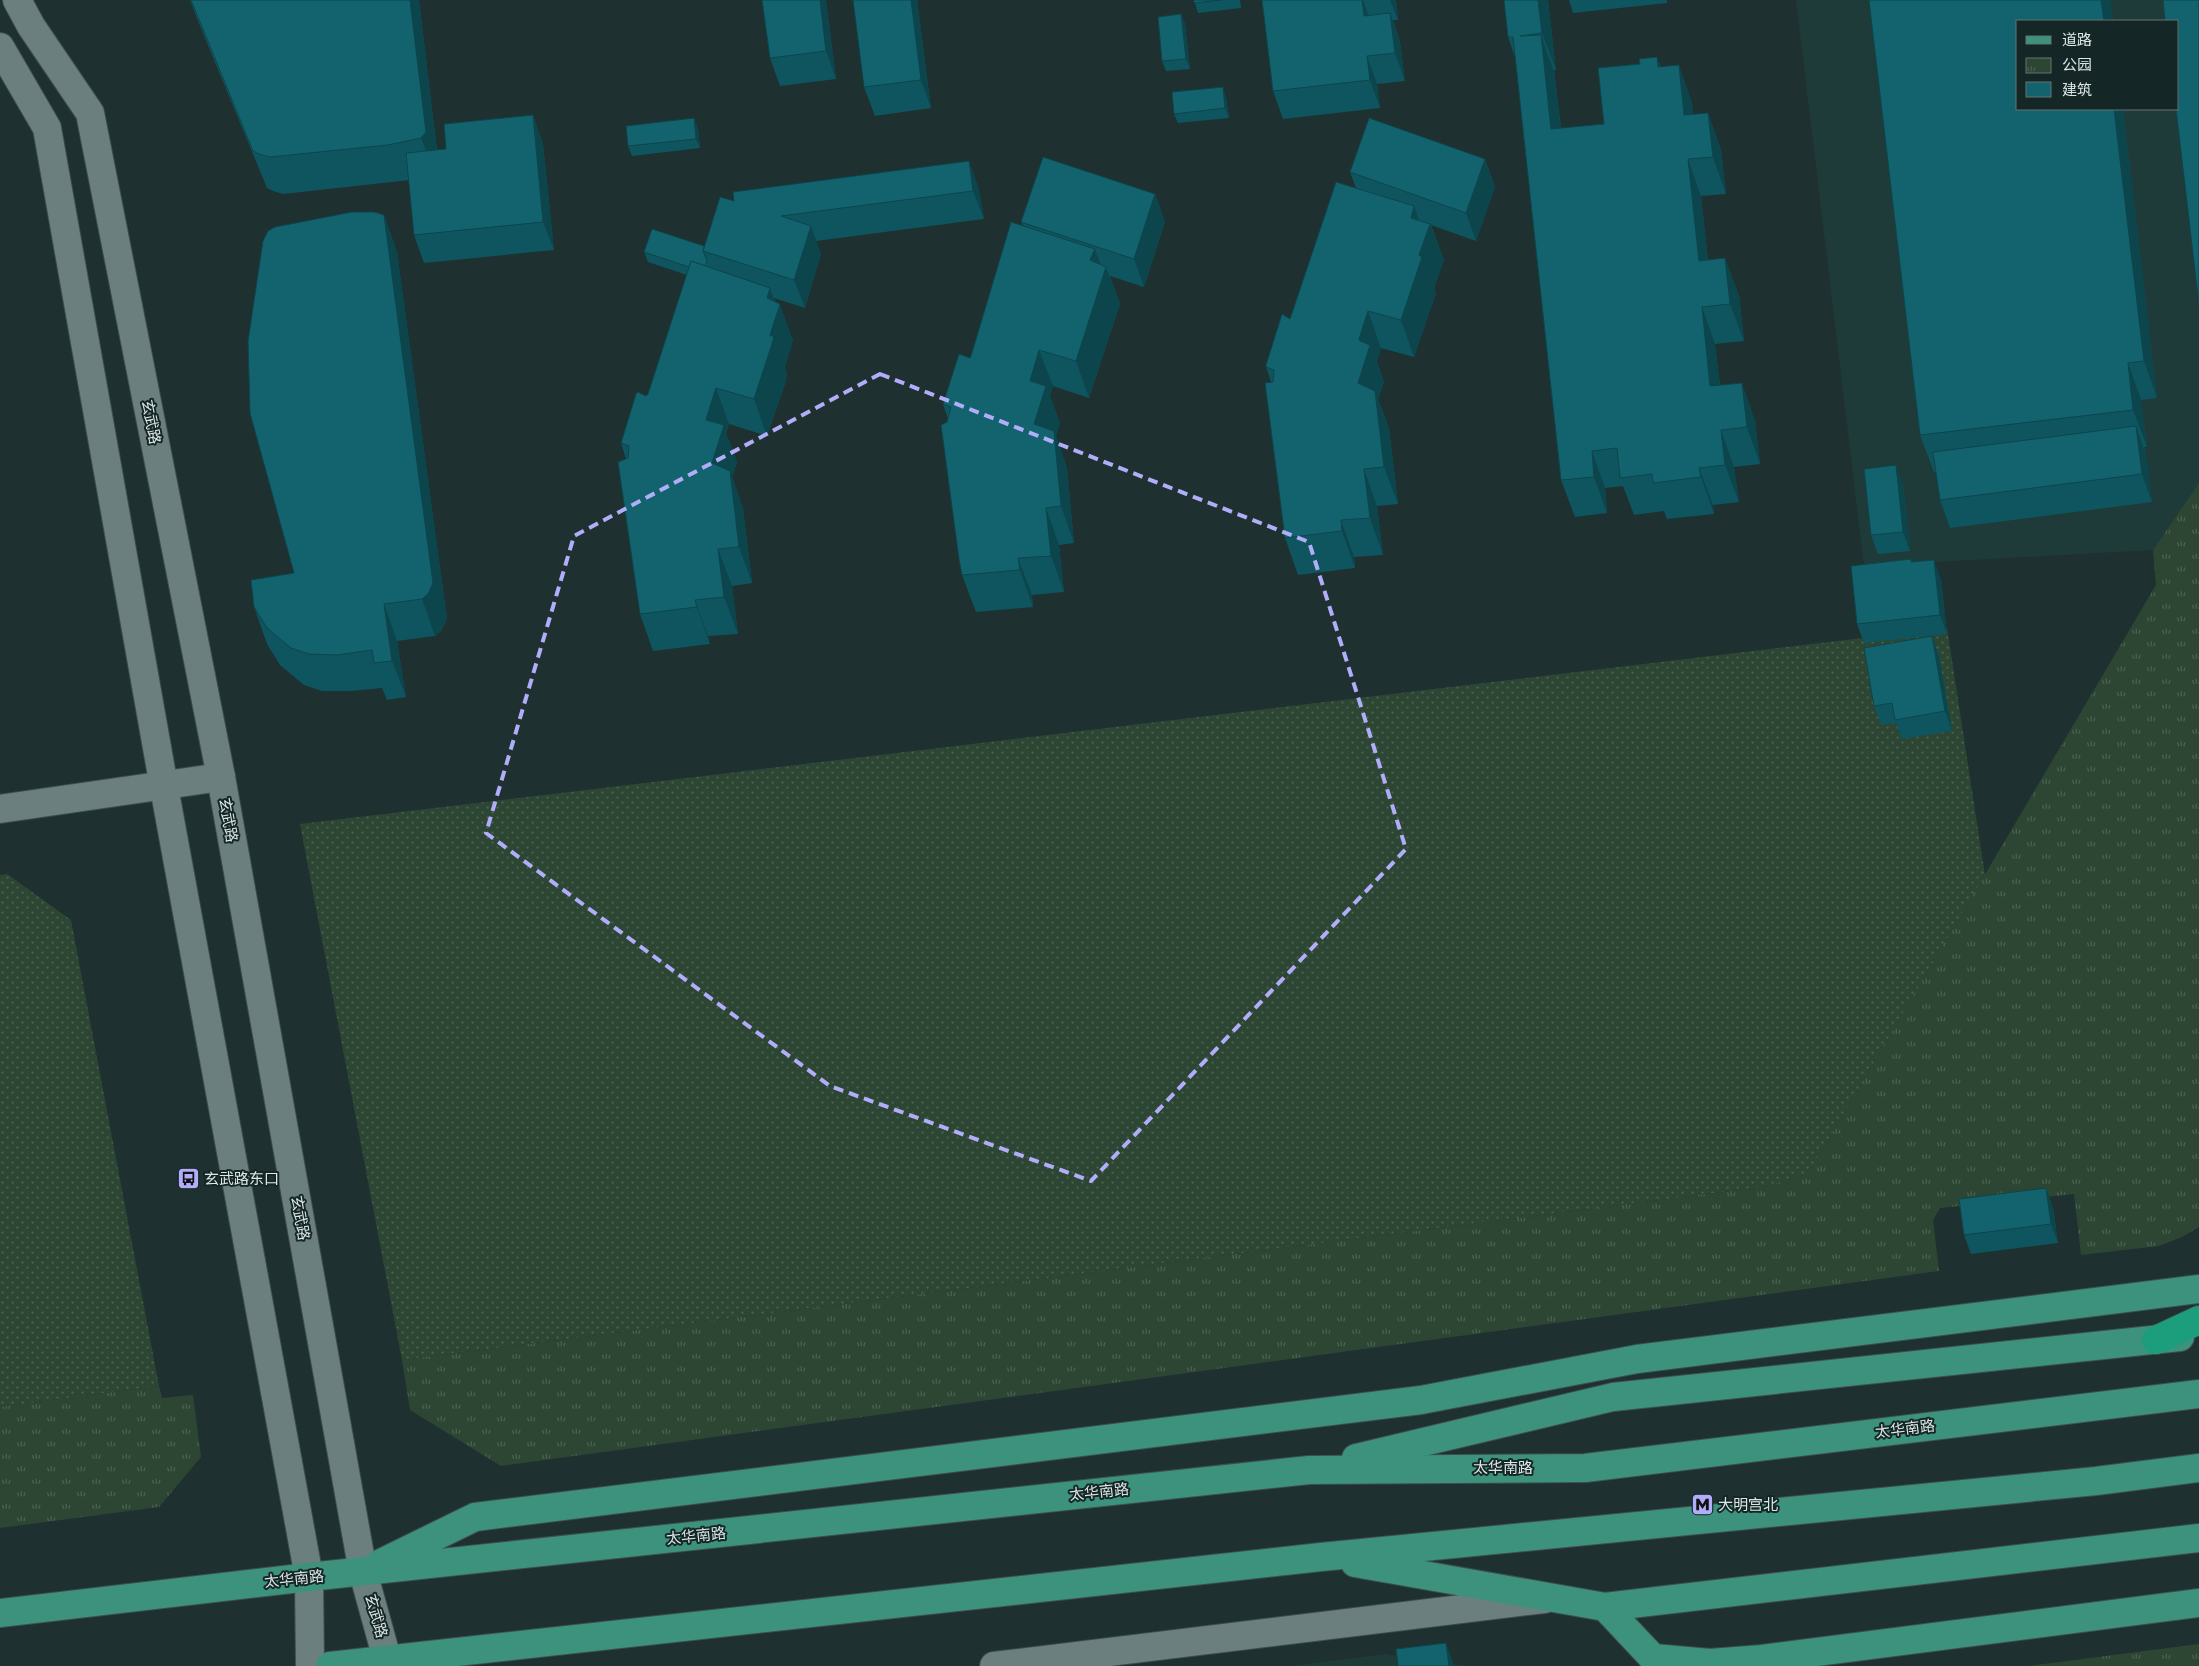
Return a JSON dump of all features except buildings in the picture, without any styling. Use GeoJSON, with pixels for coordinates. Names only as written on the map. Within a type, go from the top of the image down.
{"type":"FeatureCollection","features":[{"type":"Feature","properties":{"kind":"highway"},"geometry":{"type":"LineString","coordinates":[[2156,1340],[2199,1320]]}},
{"type":"Feature","properties":{"kind":"main road"},"geometry":{"type":"LineString","coordinates":[[363,1572],[474,1517],[1420,1400],[1637,1360],[2199,1289]]}},
{"type":"Feature","properties":{"kind":"main road"},"geometry":{"type":"LineString","coordinates":[[1309,1470],[1613,1397],[2199,1335]]}},
{"type":"Feature","properties":{"kind":"main road","name":"太华南路"},"geometry":{"type":"LineString","coordinates":[[0,1613],[308,1577],[1309,1470],[1585,1468],[2199,1394]]}},
{"type":"Feature","properties":{"kind":"main road"},"geometry":{"type":"LineString","coordinates":[[330,1666],[393,1664],[1321,1558],[2096,1481],[2199,1468]]}},
{"type":"Feature","properties":{"kind":"main road"},"geometry":{"type":"LineString","coordinates":[[1321,1558],[1605,1607],[2199,1538]]}},
{"type":"Feature","properties":{"kind":"main road"},"geometry":{"type":"LineString","coordinates":[[1605,1607],[1653,1658],[1710,1662],[1762,1659],[2199,1603]]}},
{"type":"Feature","properties":{"kind":"street","name":"玄武路"},"geometry":{"type":"LineString","coordinates":[[17,0],[32,26],[90,112],[220,777],[363,1572],[393,1664]]}},
{"type":"Feature","properties":{"kind":"street"},"geometry":{"type":"LineString","coordinates":[[0,47],[47,128],[164,787],[308,1577],[310,1666]]}},
{"type":"Feature","properties":{"kind":"street"},"geometry":{"type":"LineString","coordinates":[[0,809],[164,787],[220,777]]}},
{"type":"Feature","properties":{"kind":"street"},"geometry":{"type":"LineString","coordinates":[[994,1666],[1554,1598]]}},
{"type":"Feature","properties":{"kind":"highlighted area"},"geometry":{"type":"Polygon","coordinates":[[[880,374],[1309,542],[1406,849],[1091,1181],[830,1086],[486,833],[574,536],[880,374]]]}},
{"type":"Feature","properties":{"kind":"shaded area"},"geometry":{"type":"Polygon","coordinates":[[[1796,0],[2199,0],[2199,483],[2153,550],[1864,566],[1796,0]]]}},
{"type":"Feature","properties":{"kind":"shaded area"},"geometry":{"type":"Polygon","coordinates":[[[1385,1654],[1467,1666],[1291,1666],[1385,1654]]]}},
{"type":"Feature","properties":{"kind":"green space"},"geometry":{"type":"Polygon","coordinates":[[[2199,483],[2199,1227],[2182,1237],[2159,1246],[2081,1255],[2074,1194],[1940,1208],[1933,1220],[1939,1271],[501,1466],[410,1410],[402,1360],[1762,1187],[1808,1174],[2156,585],[2153,550],[2199,483]]]}},
{"type":"Feature","properties":{"kind":"green space"},"geometry":{"type":"Polygon","coordinates":[[[1947,628],[1985,875],[1808,1174],[1762,1187],[402,1360],[300,824],[1947,628]]]}},
{"type":"Feature","properties":{"kind":"green space"},"geometry":{"type":"Polygon","coordinates":[[[7,874],[71,920],[159,1386],[0,1407],[0,875],[7,874]]]}},
{"type":"Feature","properties":{"kind":"green space"},"geometry":{"type":"Polygon","coordinates":[[[159,1386],[162,1398],[193,1395],[201,1457],[159,1507],[0,1528],[0,1407],[159,1386]]]}},
{"type":"Feature","properties":{"kind":"green space"},"geometry":{"type":"Polygon","coordinates":[[[2199,1644],[2199,1666],[2028,1666],[2199,1644]]]}},
{"type":"Feature","properties":{"kind":"place","name":"玄武路东口"},"geometry":{"type":"Point","coordinates":[188,1179]}},
{"type":"Feature","properties":{"kind":"place","name":"大明宫北"},"geometry":{"type":"Point","coordinates":[1702,1505]}}]}
